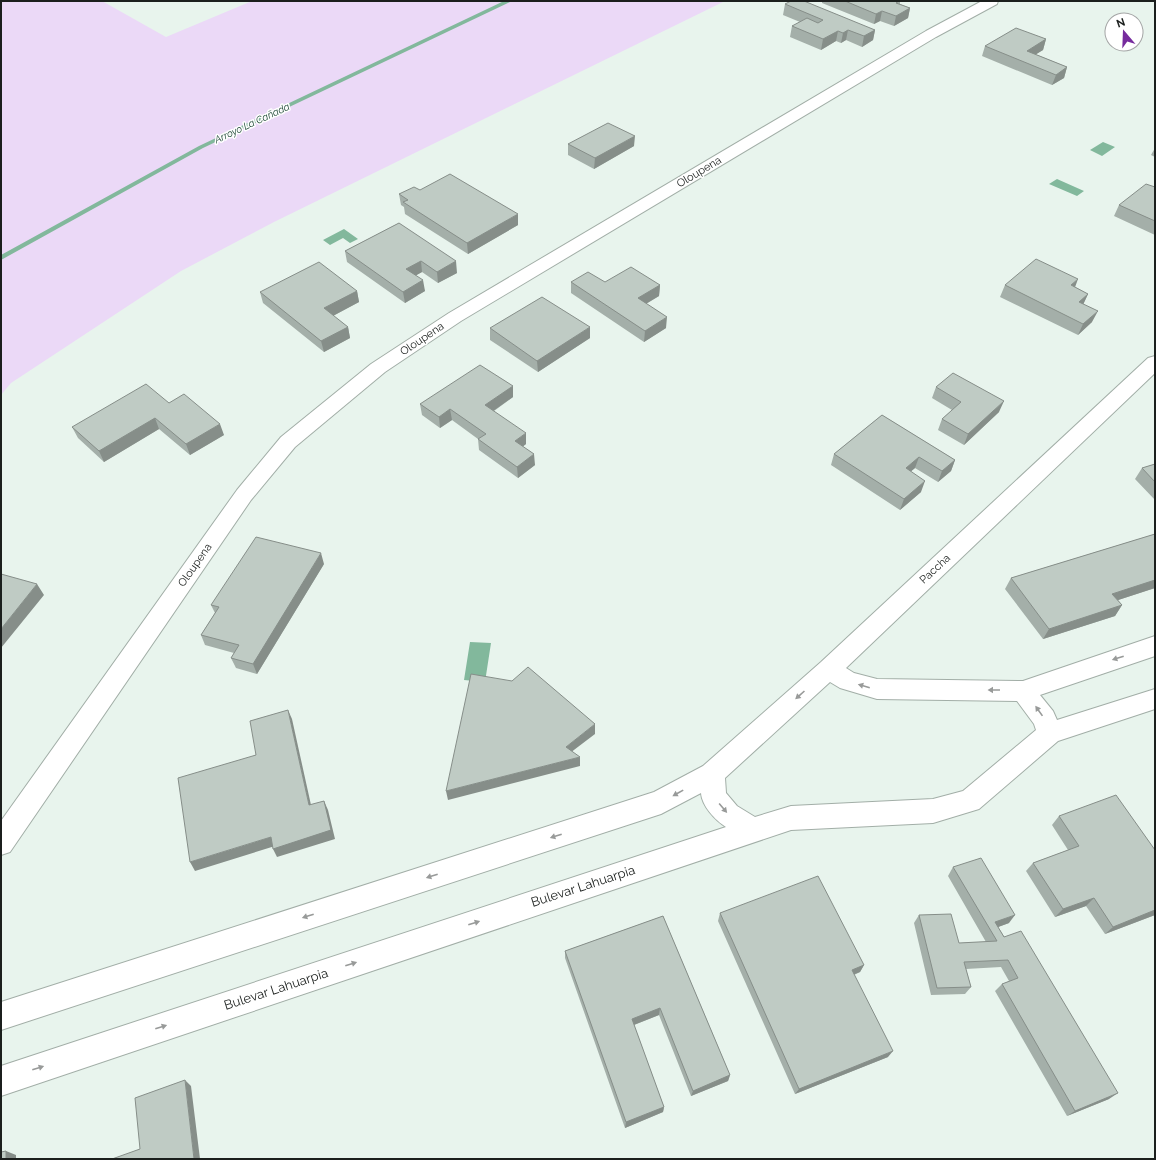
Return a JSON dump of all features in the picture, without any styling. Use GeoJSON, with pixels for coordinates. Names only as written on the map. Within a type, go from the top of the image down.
{"type":"FeatureCollection","features":[{"type":"Feature","properties":{"kind":"street","name":"Oloupena"},"geometry":{"type":"LineString","coordinates":[[1,843],[244,495],[288,442],[378,368],[455,317],[931,34],[992,1]]}},
{"type":"Feature","properties":{"kind":"street","name":"Paccha"},"geometry":{"type":"LineString","coordinates":[[1,1016],[661,802],[712,774],[829,669],[1155,362]]}},
{"type":"Feature","properties":{"kind":"street"},"geometry":{"type":"LineString","coordinates":[[829,669],[848,681],[877,689],[1023,691],[1155,646]]}},
{"type":"Feature","properties":{"kind":"street"},"geometry":{"type":"LineString","coordinates":[[1023,691],[1044,718],[1050,734]]}},
{"type":"Feature","properties":{"kind":"street","name":"Bulevar Lahuarpia"},"geometry":{"type":"LineString","coordinates":[[1,1081],[791,818],[933,811],[970,800],[1050,734],[1155,699]]}},
{"type":"Feature","properties":{"kind":"street"},"geometry":{"type":"LineString","coordinates":[[712,774],[714,797],[728,814],[753,830]]}},
{"type":"Feature","properties":{"kind":"shaded area"},"geometry":{"type":"Polygon","coordinates":[[[1,1],[102,1],[166,37],[252,1],[725,1],[274,222],[181,271],[11,383],[1,395],[1,1]]]}},
{"type":"Feature","properties":{"kind":"shaded area"},"geometry":{"type":"Polygon","coordinates":[[[1103,142],[1115,147],[1102,156],[1090,150],[1103,142]]]}},
{"type":"Feature","properties":{"kind":"shaded area"},"geometry":{"type":"Polygon","coordinates":[[[1057,179],[1084,191],[1077,196],[1049,184],[1057,179]]]}},
{"type":"Feature","properties":{"kind":"shaded area"},"geometry":{"type":"Polygon","coordinates":[[[344,229],[358,239],[350,243],[343,238],[330,245],[323,240],[344,229]]]}},
{"type":"Feature","properties":{"kind":"shaded area"},"geometry":{"type":"Polygon","coordinates":[[[470,642],[491,643],[485,682],[464,680],[470,642]]]}},
{"type":"Feature","properties":{"kind":"building"},"geometry":{"type":"Polygon","coordinates":[[[791,1],[804,1],[875,30],[864,36],[848,30],[843,33],[838,31],[823,39],[792,26],[807,18],[818,23],[823,20],[785,4],[791,1]]]}},
{"type":"Feature","properties":{"kind":"building"},"geometry":{"type":"Polygon","coordinates":[[[845,1],[899,1],[896,3],[910,8],[896,16],[882,11],[876,14],[845,1]]]}},
{"type":"Feature","properties":{"kind":"building"},"geometry":{"type":"Polygon","coordinates":[[[1016,28],[1046,39],[1027,51],[1067,67],[1056,75],[985,46],[1016,28]]]}},
{"type":"Feature","properties":{"kind":"building"},"geometry":{"type":"Polygon","coordinates":[[[608,123],[635,136],[595,158],[568,144],[608,123]]]}},
{"type":"Feature","properties":{"kind":"building"},"geometry":{"type":"Polygon","coordinates":[[[450,174],[518,214],[467,243],[403,202],[408,200],[399,194],[414,187],[420,190],[450,174]]]}},
{"type":"Feature","properties":{"kind":"building"},"geometry":{"type":"Polygon","coordinates":[[[1146,184],[1155,187],[1155,221],[1119,205],[1146,184]]]}},
{"type":"Feature","properties":{"kind":"building"},"geometry":{"type":"Polygon","coordinates":[[[399,223],[456,261],[437,272],[421,261],[406,269],[423,280],[403,292],[345,251],[399,223]]]}},
{"type":"Feature","properties":{"kind":"building"},"geometry":{"type":"Polygon","coordinates":[[[1036,259],[1078,279],[1071,285],[1088,294],[1079,302],[1098,311],[1083,324],[1005,285],[1036,259]]]}},
{"type":"Feature","properties":{"kind":"building"},"geometry":{"type":"Polygon","coordinates":[[[319,262],[357,291],[324,308],[348,327],[321,341],[260,292],[319,262]]]}},
{"type":"Feature","properties":{"kind":"building"},"geometry":{"type":"Polygon","coordinates":[[[631,267],[660,285],[638,298],[667,317],[645,331],[571,282],[588,272],[605,282],[631,267]]]}},
{"type":"Feature","properties":{"kind":"building"},"geometry":{"type":"Polygon","coordinates":[[[542,297],[590,327],[537,361],[490,328],[542,297]]]}},
{"type":"Feature","properties":{"kind":"building"},"geometry":{"type":"Polygon","coordinates":[[[480,365],[513,386],[485,405],[526,433],[515,441],[534,454],[517,467],[478,439],[486,434],[450,409],[439,417],[420,404],[480,365]]]}},
{"type":"Feature","properties":{"kind":"building"},"geometry":{"type":"Polygon","coordinates":[[[953,373],[1004,401],[968,434],[942,419],[961,402],[936,387],[953,373]]]}},
{"type":"Feature","properties":{"kind":"building"},"geometry":{"type":"Polygon","coordinates":[[[146,384],[169,403],[184,394],[220,424],[186,444],[155,418],[99,451],[72,427],[146,384]]]}},
{"type":"Feature","properties":{"kind":"building"},"geometry":{"type":"Polygon","coordinates":[[[882,415],[955,460],[942,471],[919,457],[906,468],[925,481],[904,499],[834,454],[882,415]]]}},
{"type":"Feature","properties":{"kind":"building"},"geometry":{"type":"Polygon","coordinates":[[[1155,464],[1155,482],[1142,468],[1155,464]]]}},
{"type":"Feature","properties":{"kind":"building"},"geometry":{"type":"Polygon","coordinates":[[[1155,534],[1155,580],[1112,594],[1122,605],[1049,629],[1011,578],[1155,534]]]}},
{"type":"Feature","properties":{"kind":"building"},"geometry":{"type":"Polygon","coordinates":[[[256,537],[321,553],[253,664],[231,658],[239,645],[201,635],[219,607],[211,605],[256,537]]]}},
{"type":"Feature","properties":{"kind":"building"},"geometry":{"type":"Polygon","coordinates":[[[1,574],[37,584],[1,629],[1,574]]]}},
{"type":"Feature","properties":{"kind":"building"},"geometry":{"type":"Polygon","coordinates":[[[528,667],[595,724],[566,747],[580,757],[446,791],[471,674],[512,681],[528,667]]]}},
{"type":"Feature","properties":{"kind":"building"},"geometry":{"type":"Polygon","coordinates":[[[288,710],[309,805],[324,801],[331,830],[273,849],[271,837],[190,862],[178,778],[256,755],[250,721],[288,710]]]}},
{"type":"Feature","properties":{"kind":"building"},"geometry":{"type":"Polygon","coordinates":[[[1116,795],[1155,850],[1155,910],[1113,927],[1094,898],[1063,909],[1033,863],[1079,846],[1059,816],[1116,795]]]}},
{"type":"Feature","properties":{"kind":"building"},"geometry":{"type":"Polygon","coordinates":[[[981,858],[1015,915],[995,922],[1004,937],[1021,931],[1118,1093],[1075,1111],[1002,984],[1018,978],[1008,960],[964,962],[971,987],[937,988],[919,915],[951,914],[959,943],[997,941],[953,867],[981,858]]]}},
{"type":"Feature","properties":{"kind":"building"},"geometry":{"type":"Polygon","coordinates":[[[818,876],[864,965],[852,970],[893,1051],[799,1089],[720,913],[818,876]]]}},
{"type":"Feature","properties":{"kind":"building"},"geometry":{"type":"Polygon","coordinates":[[[663,916],[730,1075],[693,1091],[660,1008],[632,1019],[664,1107],[626,1122],[565,951],[663,916]]]}},
{"type":"Feature","properties":{"kind":"building"},"geometry":{"type":"Polygon","coordinates":[[[185,1080],[194,1159],[112,1159],[140,1149],[135,1098],[185,1080]]]}},
{"type":"Feature","properties":{"kind":"building"},"geometry":{"type":"Polygon","coordinates":[[[6,1151],[6,1159],[1,1159],[1,1152],[6,1151]]]}},
{"type":"Feature","properties":{"kind":"waterway","name":"Arroyo La Cañada"},"geometry":{"type":"LineString","coordinates":[[1,258],[201,147],[509,1]]}}]}
